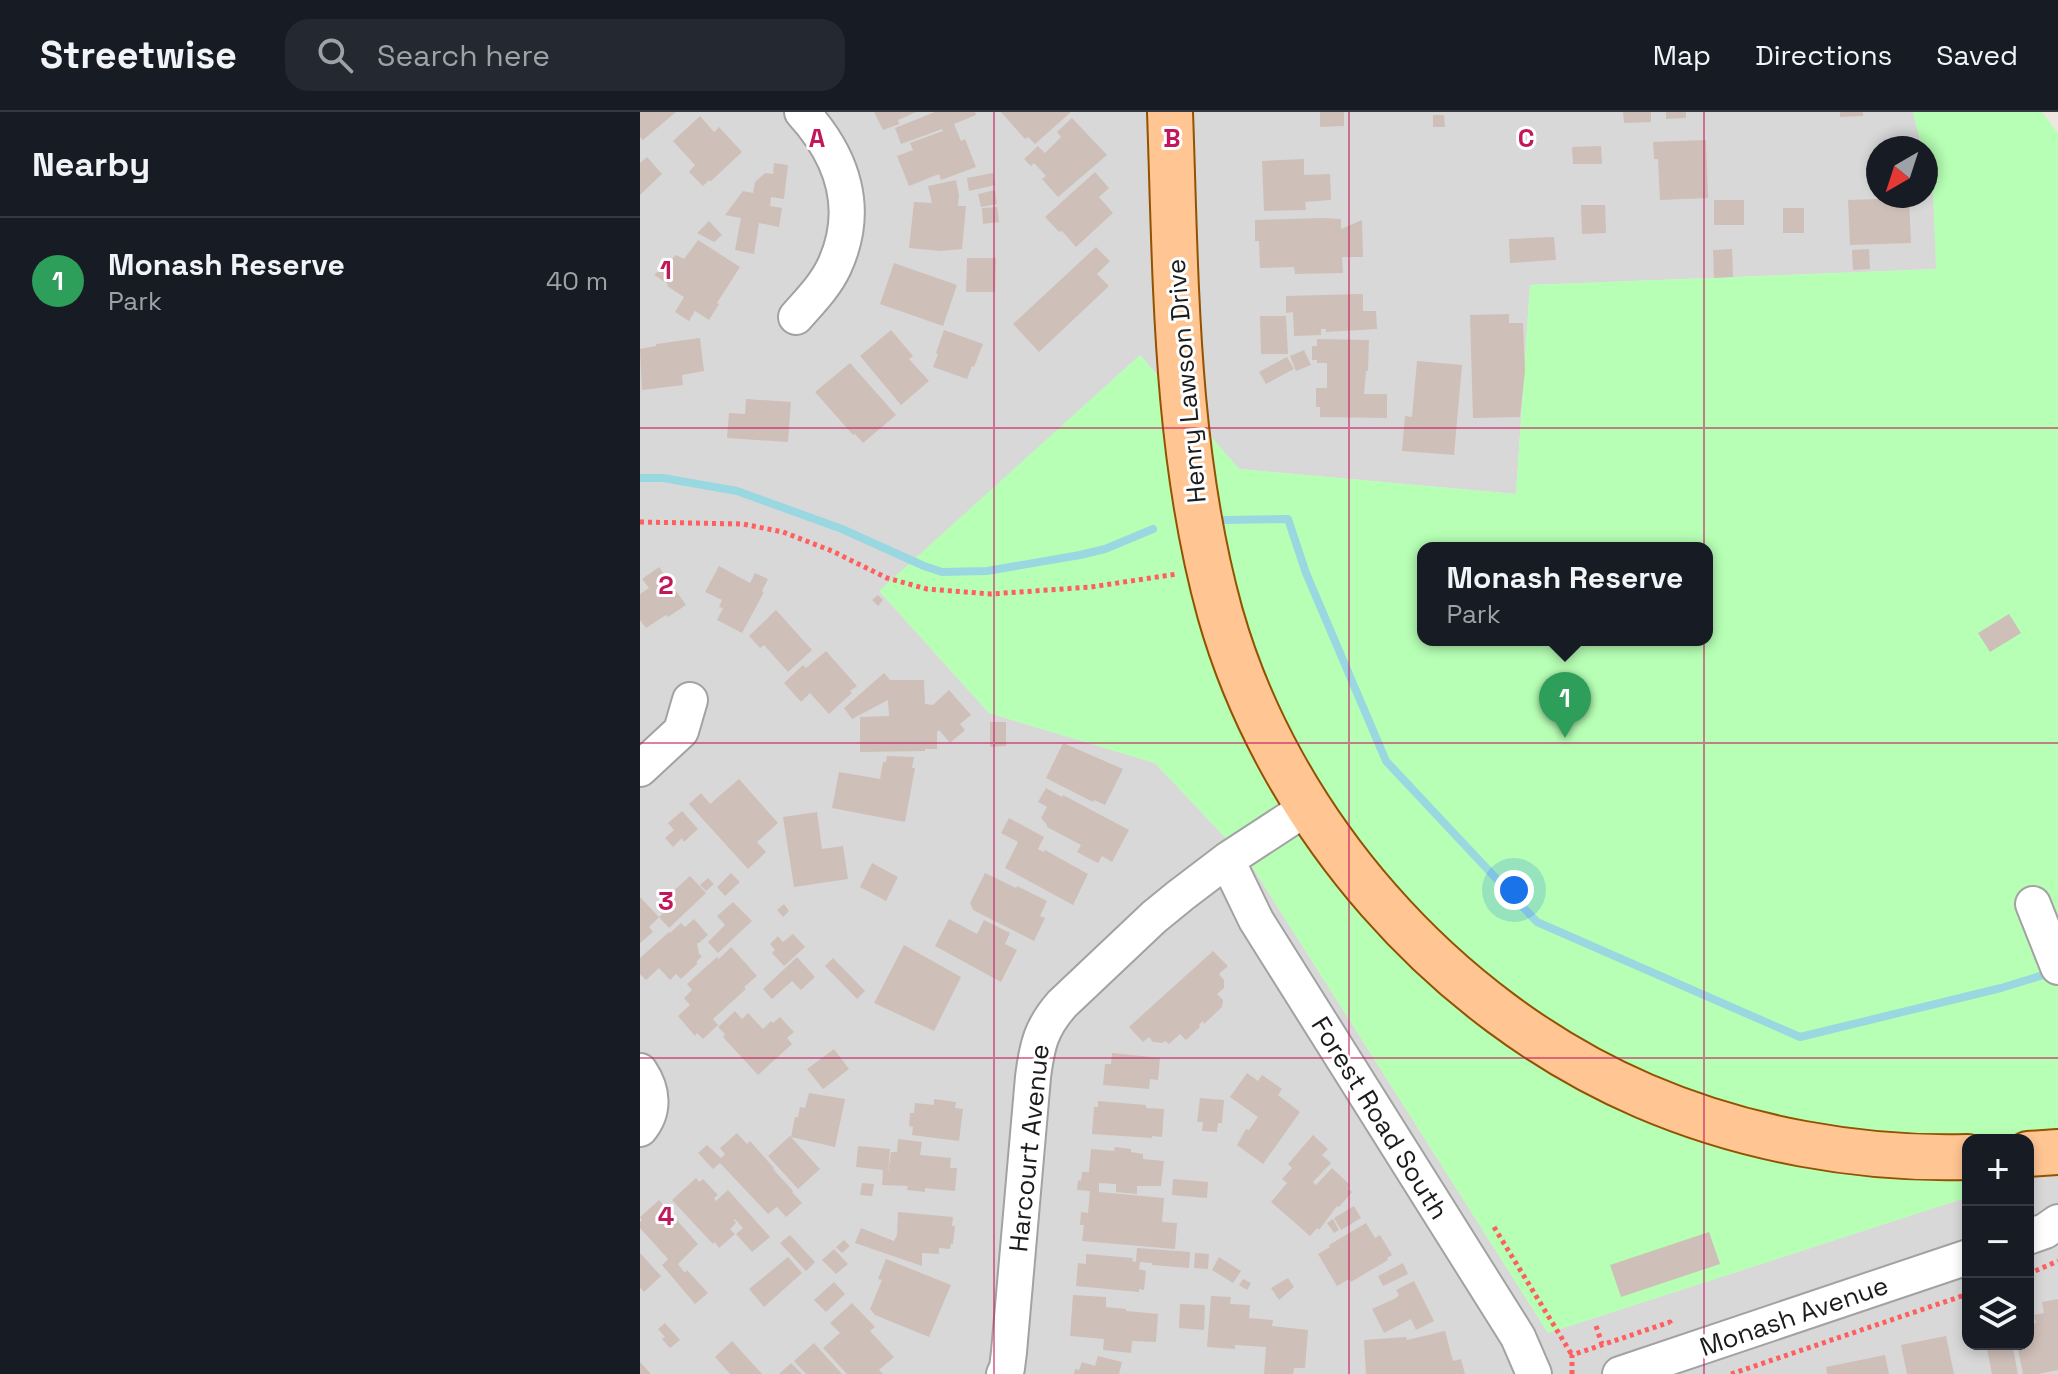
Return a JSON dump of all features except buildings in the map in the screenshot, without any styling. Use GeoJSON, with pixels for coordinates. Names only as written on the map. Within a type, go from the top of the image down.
{"type":"FeatureCollection","features":[{"type":"Feature","properties":{"kind":"main road","name":"Henry Lawson Drive"},"geometry":{"type":"LineString","coordinates":[[1170,112],[1182,398],[1192,484],[1222,618],[1245,684],[1276,751],[1308,807],[1366,887],[1447,968],[1516,1023],[1579,1063],[1645,1096],[1746,1130],[1791,1141],[1889,1154],[1962,1157]]}},
{"type":"Feature","properties":{"kind":"main road"},"geometry":{"type":"LineString","coordinates":[[2034,1154],[2058,1152]]}},
{"type":"Feature","properties":{"kind":"street"},"geometry":{"type":"LineString","coordinates":[[796,317],[833,269],[842,247],[846,222],[846,197],[841,173],[830,148],[802,112]]}},
{"type":"Feature","properties":{"kind":"street"},"geometry":{"type":"LineString","coordinates":[[640,769],[681,731],[690,700]]}},
{"type":"Feature","properties":{"kind":"street","name":"Harcourt Avenue"},"geometry":{"type":"LineString","coordinates":[[1004,1374],[1009,1352],[1033,1077],[1040,1036],[1049,1019],[1154,917],[1227,860],[1308,807]]}},
{"type":"Feature","properties":{"kind":"street","name":"Forest Road South"},"geometry":{"type":"LineString","coordinates":[[1227,860],[1256,920],[1518,1337],[1534,1374]]}},
{"type":"Feature","properties":{"kind":"street"},"geometry":{"type":"LineString","coordinates":[[2033,904],[2058,967]]}},
{"type":"Feature","properties":{"kind":"street"},"geometry":{"type":"LineString","coordinates":[[640,1071],[651,1092],[647,1121],[640,1129]]}},
{"type":"Feature","properties":{"kind":"street"},"geometry":{"type":"LineString","coordinates":[[2034,1235],[2058,1222]]}},
{"type":"Feature","properties":{"kind":"street","name":"Monash Avenue"},"geometry":{"type":"LineString","coordinates":[[1613,1365],[1962,1259]]}},
{"type":"Feature","properties":{"kind":"path"},"geometry":{"type":"LineString","coordinates":[[640,522],[743,524],[783,532],[832,551],[887,578],[927,589],[1006,593],[1091,587],[1178,574]]}},
{"type":"Feature","properties":{"kind":"path"},"geometry":{"type":"LineString","coordinates":[[1494,1227],[1572,1355]]}},
{"type":"Feature","properties":{"kind":"path"},"geometry":{"type":"LineString","coordinates":[[2034,1271],[2058,1261]]}},
{"type":"Feature","properties":{"kind":"path"},"geometry":{"type":"LineString","coordinates":[[1731,1374],[1962,1296]]}},
{"type":"Feature","properties":{"kind":"path"},"geometry":{"type":"LineString","coordinates":[[1596,1326],[1613,1365]]}},
{"type":"Feature","properties":{"kind":"shaded area"},"geometry":{"type":"Polygon","coordinates":[[[640,112],[1913,112],[1919,136],[1866,136],[1866,208],[1934,208],[1937,269],[1530,285],[1516,494],[1239,469],[1140,355],[880,592],[989,713],[1155,763],[1251,865],[1548,1333],[1962,1199],[1962,1350],[2034,1350],[2034,1170],[2058,1158],[2058,1374],[640,1374],[640,112]]]}},
{"type":"Feature","properties":{"kind":"green space"},"geometry":{"type":"Polygon","coordinates":[[[1913,112],[2042,112],[2058,133],[2058,1158],[2034,1144],[2034,1134],[1962,1134],[1962,1199],[1548,1333],[1251,865],[1155,763],[989,713],[879,591],[1140,355],[1239,469],[1516,494],[1530,285],[1936,269],[1934,208],[1938,208],[1938,136],[1919,136],[1913,112]]]}},
{"type":"Feature","properties":{"kind":"waterway"},"geometry":{"type":"LineString","coordinates":[[640,478],[663,478],[737,491],[842,529],[942,572],[987,571],[1080,555],[1105,549],[1153,529]]}},
{"type":"Feature","properties":{"kind":"waterway"},"geometry":{"type":"LineString","coordinates":[[1223,520],[1288,519],[1306,573],[1386,761],[1537,922],[1800,1037],[2001,988],[2053,972]]}},
{"type":"Feature","properties":{"kind":"place","name":"Monash Reserve"},"geometry":{"type":"Point","coordinates":[1565,738]}}]}
